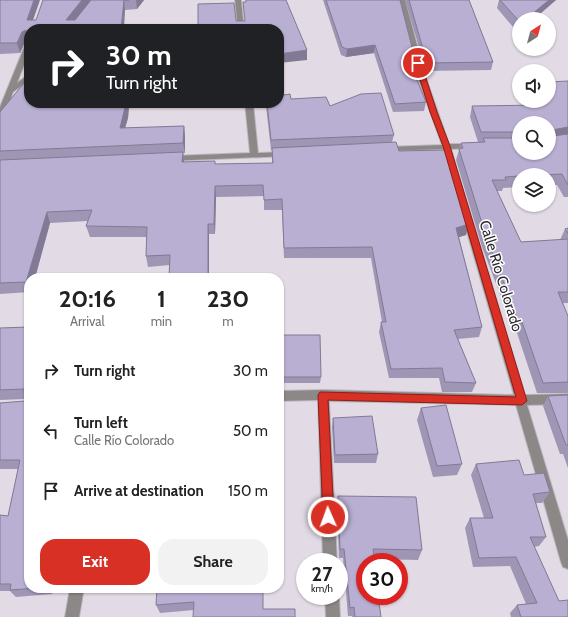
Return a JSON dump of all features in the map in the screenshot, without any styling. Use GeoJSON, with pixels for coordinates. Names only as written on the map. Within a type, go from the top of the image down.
{"type":"FeatureCollection","features":[{"type":"Feature","properties":{"kind":"street"},"geometry":{"type":"LineString","coordinates":[[238,0],[240,24]]}},
{"type":"Feature","properties":{"kind":"street","name":"Calle Río Colorado"},"geometry":{"type":"LineString","coordinates":[[402,0],[421,75],[446,146],[568,562]]}},
{"type":"Feature","properties":{"kind":"street"},"geometry":{"type":"LineString","coordinates":[[0,117],[24,56]]}},
{"type":"Feature","properties":{"kind":"street"},"geometry":{"type":"LineString","coordinates":[[10,92],[24,80]]}},
{"type":"Feature","properties":{"kind":"street"},"geometry":{"type":"LineString","coordinates":[[249,108],[254,155]]}},
{"type":"Feature","properties":{"kind":"street"},"geometry":{"type":"LineString","coordinates":[[377,149],[483,146]]}},
{"type":"Feature","properties":{"kind":"street"},"geometry":{"type":"LineString","coordinates":[[159,159],[293,153]]}},
{"type":"Feature","properties":{"kind":"street"},"geometry":{"type":"LineString","coordinates":[[323,395],[330,553]]}},
{"type":"Feature","properties":{"kind":"street"},"geometry":{"type":"LineString","coordinates":[[284,396],[323,395],[522,401],[568,399]]}},
{"type":"Feature","properties":{"kind":"street"},"geometry":{"type":"LineString","coordinates":[[72,617],[76,593]]}},
{"type":"Feature","properties":{"kind":"street"},"geometry":{"type":"LineString","coordinates":[[332,605],[333,617]]}},
{"type":"Feature","properties":{"kind":"building"},"geometry":{"type":"Polygon","coordinates":[[[0,0],[34,0],[27,20],[36,20],[43,0],[82,0],[66,20],[75,20],[91,0],[124,0],[122,24],[24,24],[24,31],[22,32],[17,43],[0,43],[0,0]]]}},
{"type":"Feature","properties":{"kind":"building"},"geometry":{"type":"Polygon","coordinates":[[[246,0],[286,0],[307,50],[284,53],[284,24],[198,24],[198,4],[234,3],[236,21],[245,21],[243,2],[246,2],[246,0]]]}},
{"type":"Feature","properties":{"kind":"building"},"geometry":{"type":"Polygon","coordinates":[[[326,0],[400,0],[416,63],[410,63],[426,102],[395,104],[375,45],[347,49],[342,47],[326,0]]]}},
{"type":"Feature","properties":{"kind":"building"},"geometry":{"type":"Polygon","coordinates":[[[409,0],[469,0],[493,62],[427,63],[409,0]]]}},
{"type":"Feature","properties":{"kind":"building"},"geometry":{"type":"Polygon","coordinates":[[[500,0],[549,0],[534,12],[512,12],[512,13],[500,0]]]}},
{"type":"Feature","properties":{"kind":"building"},"geometry":{"type":"Polygon","coordinates":[[[568,81],[568,127],[556,129],[556,116],[512,116],[512,132],[481,132],[472,106],[512,105],[512,108],[556,108],[556,82],[568,81]]]}},
{"type":"Feature","properties":{"kind":"building"},"geometry":{"type":"Polygon","coordinates":[[[24,83],[24,108],[125,108],[120,128],[184,126],[183,143],[0,151],[0,112],[24,83]]]}},
{"type":"Feature","properties":{"kind":"building"},"geometry":{"type":"Polygon","coordinates":[[[381,93],[394,135],[271,140],[268,108],[284,108],[284,95],[290,94],[291,99],[326,97],[330,106],[361,94],[381,93]]]}},
{"type":"Feature","properties":{"kind":"building"},"geometry":{"type":"Polygon","coordinates":[[[568,134],[568,185],[562,174],[556,174],[556,168],[512,168],[512,176],[505,177],[506,180],[492,180],[521,242],[568,239],[568,292],[558,292],[568,316],[568,382],[543,383],[522,322],[519,323],[486,236],[459,149],[463,148],[461,143],[485,142],[483,138],[512,138],[512,160],[556,160],[556,136],[568,134]]]}},
{"type":"Feature","properties":{"kind":"building"},"geometry":{"type":"Polygon","coordinates":[[[396,142],[399,151],[447,150],[469,224],[456,228],[482,327],[454,330],[476,383],[445,382],[442,368],[391,369],[381,322],[386,322],[372,247],[284,248],[282,199],[264,200],[263,185],[215,186],[214,224],[208,224],[208,273],[169,273],[170,255],[146,256],[147,227],[86,226],[92,210],[47,212],[29,273],[24,273],[24,282],[0,283],[0,160],[183,152],[182,162],[215,161],[215,164],[273,163],[272,148],[396,142]]]}},
{"type":"Feature","properties":{"kind":"building"},"geometry":{"type":"Polygon","coordinates":[[[24,327],[24,389],[0,390],[0,328],[24,327]]]}},
{"type":"Feature","properties":{"kind":"building"},"geometry":{"type":"Polygon","coordinates":[[[284,335],[320,335],[321,377],[284,377],[284,335]]]}},
{"type":"Feature","properties":{"kind":"building"},"geometry":{"type":"Polygon","coordinates":[[[568,395],[568,445],[566,445],[548,396],[568,395]]]}},
{"type":"Feature","properties":{"kind":"building"},"geometry":{"type":"Polygon","coordinates":[[[24,401],[24,589],[10,590],[11,584],[0,584],[0,515],[8,516],[20,460],[0,460],[0,403],[24,401]]]}},
{"type":"Feature","properties":{"kind":"building"},"geometry":{"type":"Polygon","coordinates":[[[446,405],[462,464],[437,466],[421,408],[446,405]]]}},
{"type":"Feature","properties":{"kind":"building"},"geometry":{"type":"Polygon","coordinates":[[[372,416],[378,454],[335,455],[333,418],[372,416]]]}},
{"type":"Feature","properties":{"kind":"building"},"geometry":{"type":"Polygon","coordinates":[[[519,460],[524,475],[544,473],[550,492],[533,494],[546,537],[530,537],[559,601],[568,600],[568,617],[521,617],[517,605],[537,603],[516,557],[479,558],[470,518],[493,518],[476,464],[519,460]]]}},
{"type":"Feature","properties":{"kind":"building"},"geometry":{"type":"Polygon","coordinates":[[[338,496],[416,497],[422,550],[373,549],[374,553],[356,553],[356,605],[379,605],[381,617],[355,617],[354,607],[350,608],[348,588],[348,553],[344,553],[344,549],[340,549],[338,496]]]}},
{"type":"Feature","properties":{"kind":"building"},"geometry":{"type":"Polygon","coordinates":[[[157,593],[263,593],[263,609],[295,609],[295,617],[193,617],[194,602],[156,605],[157,593]]]}},
{"type":"Feature","properties":{"kind":"route"},"geometry":{"type":"LineString","coordinates":[[328,517],[323,395],[522,401],[446,146],[433,112],[418,63]]}}]}
